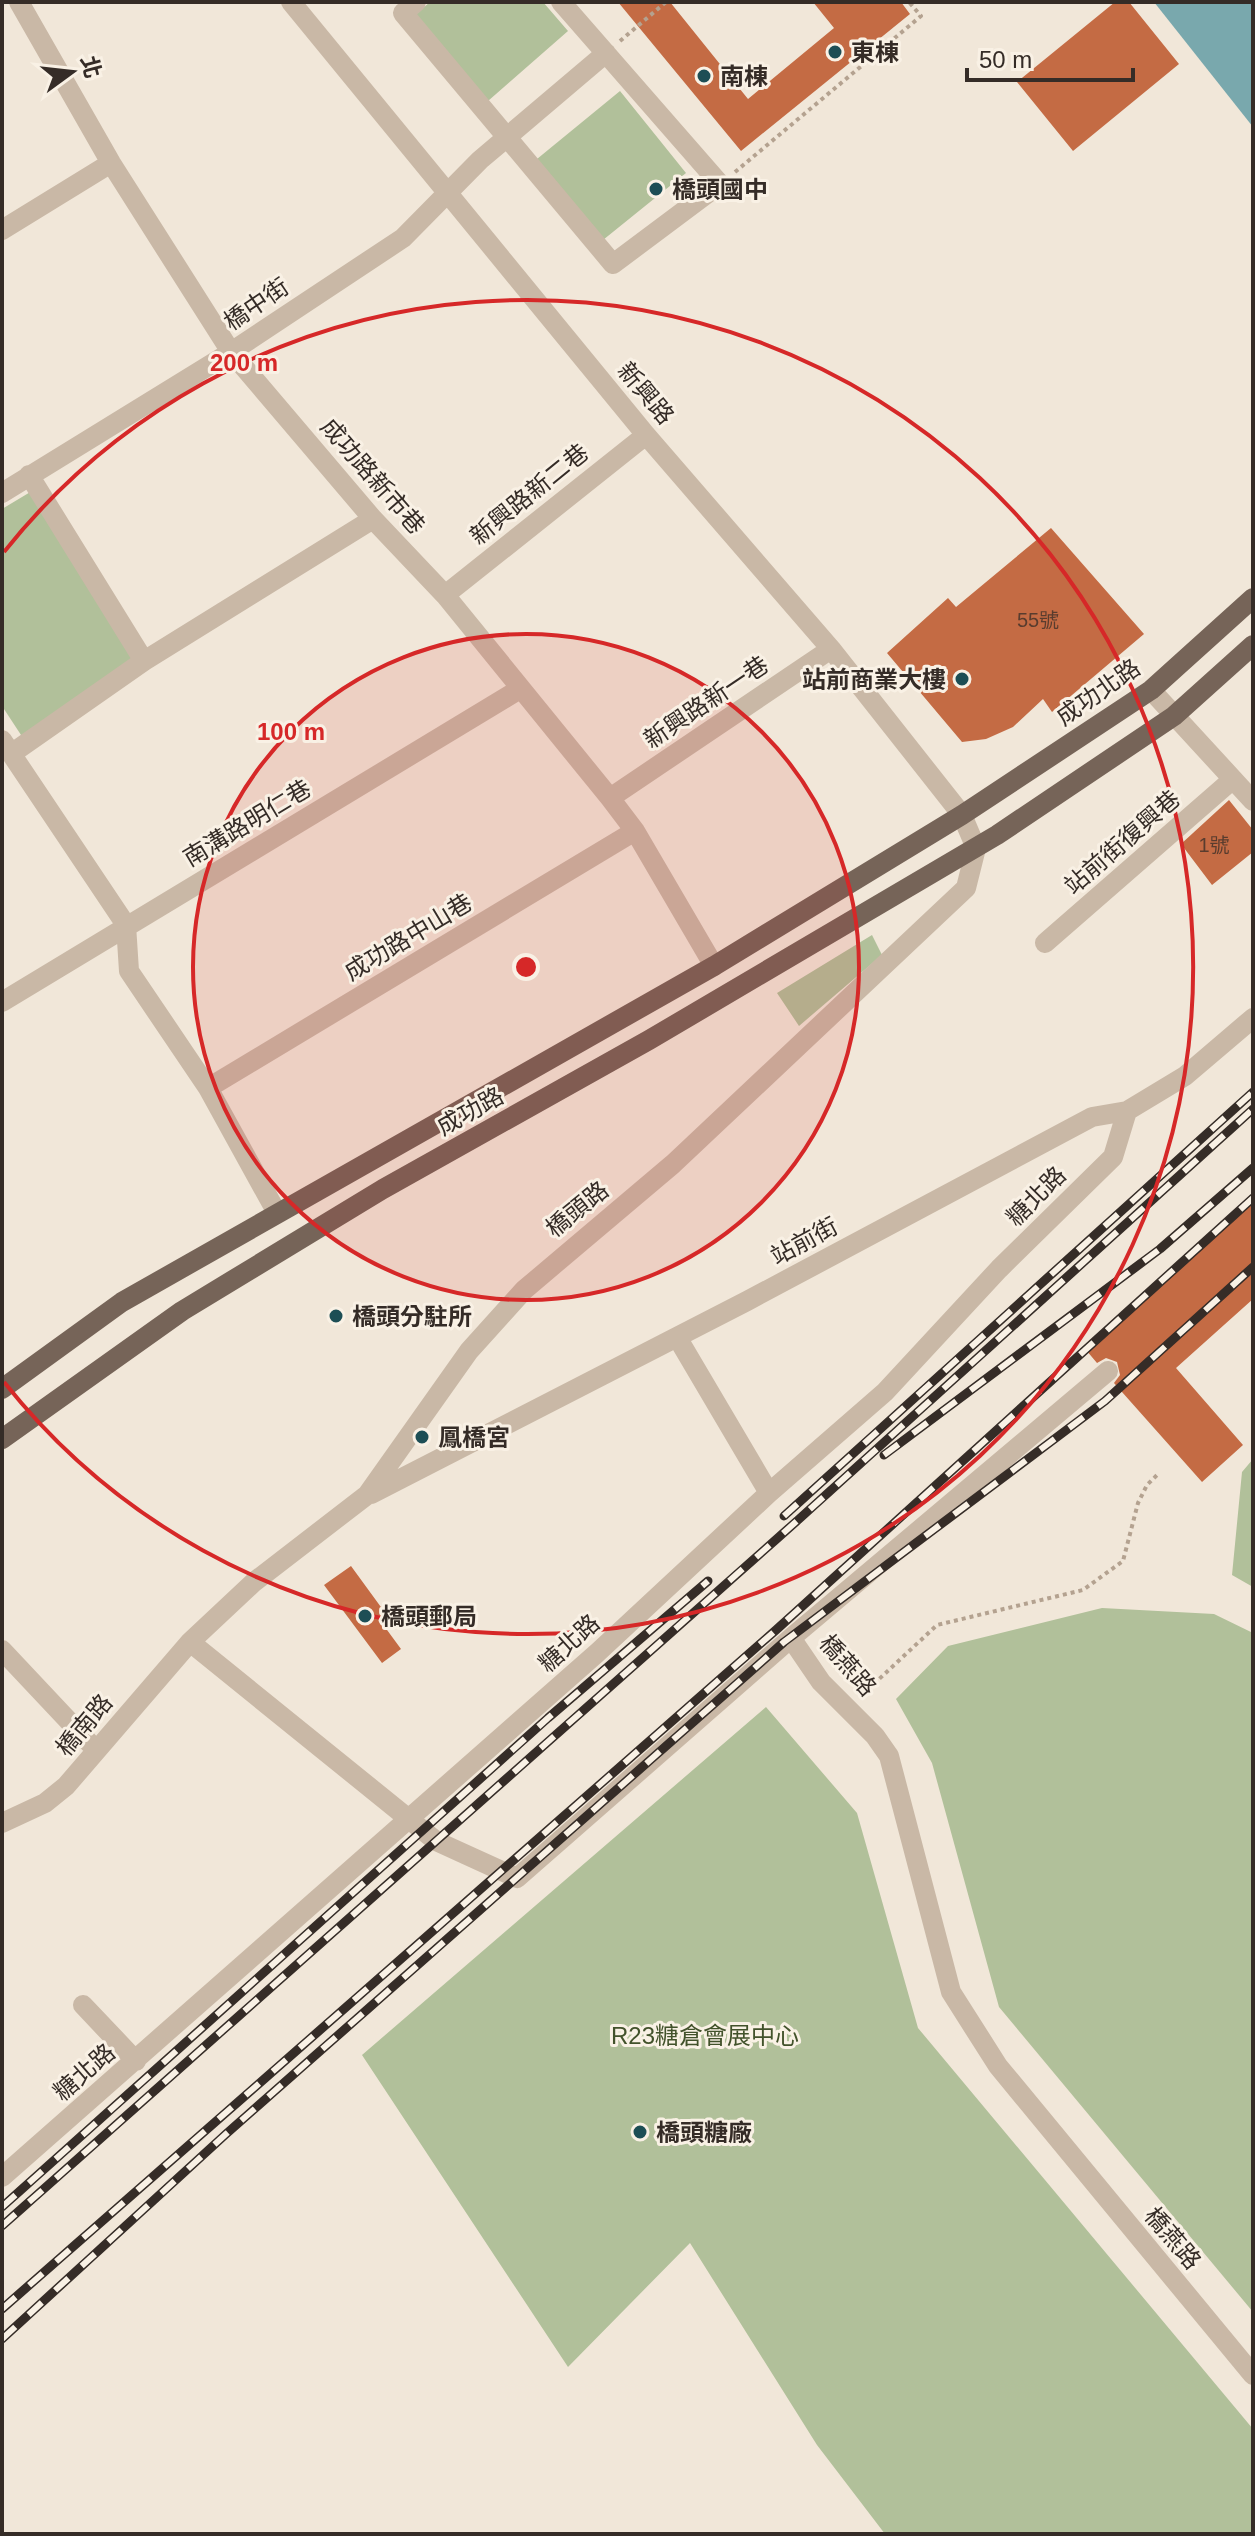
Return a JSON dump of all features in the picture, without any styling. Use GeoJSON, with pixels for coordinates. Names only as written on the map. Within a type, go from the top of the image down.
{"type":"FeatureCollection","features":[{"type":"Feature","properties":{"kind":"main road","name":"成功北路"},"geometry":{"type":"LineString","coordinates":[[962,815],[1151,690],[1253,598]]}},
{"type":"Feature","properties":{"kind":"main road"},"geometry":{"type":"LineString","coordinates":[[976,848],[1174,716],[1253,645]]}},
{"type":"Feature","properties":{"kind":"main road","name":"成功路"},"geometry":{"type":"LineString","coordinates":[[2,1389],[122,1302],[714,966],[962,815]]}},
{"type":"Feature","properties":{"kind":"main road","name":"成功路"},"geometry":{"type":"LineString","coordinates":[[2,1439],[195,1302],[383,1189],[649,1040],[976,848]]}},
{"type":"Feature","properties":{"kind":"street","name":"成功路新市巷"},"geometry":{"type":"LineString","coordinates":[[19,2],[111,163],[231,352],[373,519],[445,595],[610,798],[635,831],[714,966]]}},
{"type":"Feature","properties":{"kind":"street","name":"新興路"},"geometry":{"type":"LineString","coordinates":[[291,2],[646,435],[831,649],[962,815]]}},
{"type":"Feature","properties":{"kind":"street"},"geometry":{"type":"LineString","coordinates":[[416,2],[403,13],[613,264],[720,184],[561,2]]}},
{"type":"Feature","properties":{"kind":"street","name":"橋中街"},"geometry":{"type":"LineString","coordinates":[[2,493],[231,352],[403,238],[445,193],[606,53]]}},
{"type":"Feature","properties":{"kind":"street"},"geometry":{"type":"LineString","coordinates":[[2,230],[111,163]]}},
{"type":"Feature","properties":{"kind":"street","name":"新興路新二巷"},"geometry":{"type":"LineString","coordinates":[[445,595],[646,435]]}},
{"type":"Feature","properties":{"kind":"street"},"geometry":{"type":"LineString","coordinates":[[29,475],[144,661]]}},
{"type":"Feature","properties":{"kind":"street"},"geometry":{"type":"LineString","coordinates":[[277,1213],[208,1088],[129,971],[126,925],[7,747],[373,519]]}},
{"type":"Feature","properties":{"kind":"street","name":"新興路新一巷"},"geometry":{"type":"LineString","coordinates":[[610,798],[831,649]]}},
{"type":"Feature","properties":{"kind":"street","name":"南溝路明仁巷"},"geometry":{"type":"LineString","coordinates":[[2,1002],[520,689]]}},
{"type":"Feature","properties":{"kind":"street"},"geometry":{"type":"LineString","coordinates":[[1151,690],[1253,801]]}},
{"type":"Feature","properties":{"kind":"street","name":"站前街復興巷"},"geometry":{"type":"LineString","coordinates":[[1045,943],[1232,780]]}},
{"type":"Feature","properties":{"kind":"street"},"geometry":{"type":"LineString","coordinates":[[962,815],[976,848]]}},
{"type":"Feature","properties":{"kind":"street","name":"成功路中山巷"},"geometry":{"type":"LineString","coordinates":[[208,1088],[635,831]]}},
{"type":"Feature","properties":{"kind":"street","name":"橋頭路"},"geometry":{"type":"LineString","coordinates":[[190,1642],[254,1582],[367,1495],[469,1351],[524,1290],[673,1164],[966,888],[976,848]]}},
{"type":"Feature","properties":{"kind":"street","name":"站前街"},"geometry":{"type":"LineString","coordinates":[[367,1495],[677,1337],[1092,1117],[1127,1111],[1185,1076],[1253,1018]]}},
{"type":"Feature","properties":{"kind":"street","name":"糖北路"},"geometry":{"type":"LineString","coordinates":[[5,2168],[136,2061],[597,1653],[769,1493],[885,1392],[999,1269],[1113,1157],[1127,1111]]}},
{"type":"Feature","properties":{"kind":"street"},"geometry":{"type":"LineString","coordinates":[[677,1337],[769,1493]]}},
{"type":"Feature","properties":{"kind":"street"},"geometry":{"type":"LineString","coordinates":[[791,1638],[1108,1371]]}},
{"type":"Feature","properties":{"kind":"street","name":"橋燕路"},"geometry":{"type":"LineString","coordinates":[[190,1642],[436,1841],[517,1878],[791,1638],[821,1682],[849,1708],[889,1756],[951,1992],[969,2025],[998,2066],[1253,2375]]}},
{"type":"Feature","properties":{"kind":"street","name":"橋南路"},"geometry":{"type":"LineString","coordinates":[[2,1823],[45,1803],[66,1786],[190,1642]]}},
{"type":"Feature","properties":{"kind":"street"},"geometry":{"type":"LineString","coordinates":[[2,1650],[96,1750]]}},
{"type":"Feature","properties":{"kind":"street"},"geometry":{"type":"LineString","coordinates":[[83,2005],[136,2061]]}},
{"type":"Feature","properties":{"kind":"path"},"geometry":{"type":"LineString","coordinates":[[638,26],[666,2]]}},
{"type":"Feature","properties":{"kind":"path"},"geometry":{"type":"LineString","coordinates":[[720,184],[921,16],[909,2]]}},
{"type":"Feature","properties":{"kind":"path"},"geometry":{"type":"LineString","coordinates":[[849,1708],[937,1625],[1083,1590],[1123,1561],[1138,1503],[1147,1485],[1159,1473]]}},
{"type":"Feature","properties":{"kind":"green space"},"geometry":{"type":"Polygon","coordinates":[[[430,2],[543,2],[568,31],[488,101],[414,16],[430,2]]]}},
{"type":"Feature","properties":{"kind":"green space"},"geometry":{"type":"Polygon","coordinates":[[[620,91],[686,173],[603,240],[537,159],[620,91]]]}},
{"type":"Feature","properties":{"kind":"green space"},"geometry":{"type":"Polygon","coordinates":[[[37,488],[146,650],[23,738],[2,706],[2,509],[37,488]]]}},
{"type":"Feature","properties":{"kind":"green space"},"geometry":{"type":"Polygon","coordinates":[[[872,935],[882,955],[799,1026],[777,993],[872,935]]]}},
{"type":"Feature","properties":{"kind":"green space"},"geometry":{"type":"Polygon","coordinates":[[[1253,1459],[1253,1587],[1232,1575],[1242,1472],[1253,1459]]]}},
{"type":"Feature","properties":{"kind":"green space"},"geometry":{"type":"Polygon","coordinates":[[[1102,1608],[1214,1614],[1253,1633],[1253,2312],[999,2007],[932,1763],[896,1699],[948,1646],[1102,1608]]]}},
{"type":"Feature","properties":{"kind":"green space","name":"R23糖倉會展中心"},"geometry":{"type":"Polygon","coordinates":[[[766,1707],[857,1813],[918,2028],[1253,2429],[1253,2534],[885,2534],[817,2445],[690,2243],[568,2367],[362,2055],[766,1707]]]}},
{"type":"Feature","properties":{"kind":"water"},"geometry":{"type":"Polygon","coordinates":[[[1154,2],[1253,2],[1253,127],[1154,2]]]}},
{"type":"Feature","properties":{"kind":"building"},"geometry":{"type":"Polygon","coordinates":[[[618,2],[670,2],[748,99],[834,28],[813,2],[901,2],[910,14],[741,151],[618,2]]]}},
{"type":"Feature","properties":{"kind":"building"},"geometry":{"type":"Polygon","coordinates":[[[1115,2],[1129,2],[1179,64],[1073,151],[1017,82],[1115,2]]]}},
{"type":"Feature","properties":{"kind":"building"},"geometry":{"type":"Polygon","coordinates":[[[1051,528],[1144,634],[1052,712],[1043,699],[1013,727],[986,739],[962,742],[887,653],[948,598],[956,607],[1051,528]]]}},
{"type":"Feature","properties":{"kind":"building"},"geometry":{"type":"Polygon","coordinates":[[[1229,800],[1253,830],[1253,852],[1212,885],[1181,844],[1229,800]]]}},
{"type":"Feature","properties":{"kind":"building"},"geometry":{"type":"Polygon","coordinates":[[[1253,1202],[1253,1299],[1176,1368],[1243,1445],[1202,1482],[1114,1383],[1120,1375],[1117,1362],[1106,1358],[1097,1363],[1086,1350],[1253,1202]]]}},
{"type":"Feature","properties":{"kind":"building","name":"橋頭郵局"},"geometry":{"type":"Polygon","coordinates":[[[351,1566],[386,1614],[379,1619],[401,1649],[382,1663],[324,1585],[351,1566]]]}},
{"type":"Feature","properties":{"kind":"railway"},"geometry":{"type":"LineString","coordinates":[[784,1516],[1253,1092]]}},
{"type":"Feature","properties":{"kind":"railway"},"geometry":{"type":"LineString","coordinates":[[2,2226],[798,1520],[1253,1109]]}},
{"type":"Feature","properties":{"kind":"railway"},"geometry":{"type":"LineString","coordinates":[[884,1455],[1160,1249],[1253,1168]]}},
{"type":"Feature","properties":{"kind":"railway"},"geometry":{"type":"LineString","coordinates":[[2,2309],[776,1630],[1253,1198]]}},
{"type":"Feature","properties":{"kind":"railway"},"geometry":{"type":"LineString","coordinates":[[2,2339],[226,2134],[784,1642],[1105,1401],[1253,1267]]}},
{"type":"Feature","properties":{"kind":"railway"},"geometry":{"type":"LineString","coordinates":[[2,2207],[548,1718],[708,1581]]}},
{"type":"Feature","properties":{"kind":"place","name":"東棟"},"geometry":{"type":"Point","coordinates":[835,52]}},
{"type":"Feature","properties":{"kind":"place","name":"南棟"},"geometry":{"type":"Point","coordinates":[704,76]}},
{"type":"Feature","properties":{"kind":"place","name":"橋頭國中"},"geometry":{"type":"Point","coordinates":[656,189]}},
{"type":"Feature","properties":{"kind":"place","name":"站前商業大樓"},"geometry":{"type":"Point","coordinates":[962,679]}},
{"type":"Feature","properties":{"kind":"place","name":"橋頭分駐所"},"geometry":{"type":"Point","coordinates":[336,1316]}},
{"type":"Feature","properties":{"kind":"place","name":"鳳橋宮"},"geometry":{"type":"Point","coordinates":[422,1437]}},
{"type":"Feature","properties":{"kind":"place","name":"橋頭郵局"},"geometry":{"type":"Point","coordinates":[365,1616]}},
{"type":"Feature","properties":{"kind":"place","name":"橋頭糖廠"},"geometry":{"type":"Point","coordinates":[640,2132]}}]}
